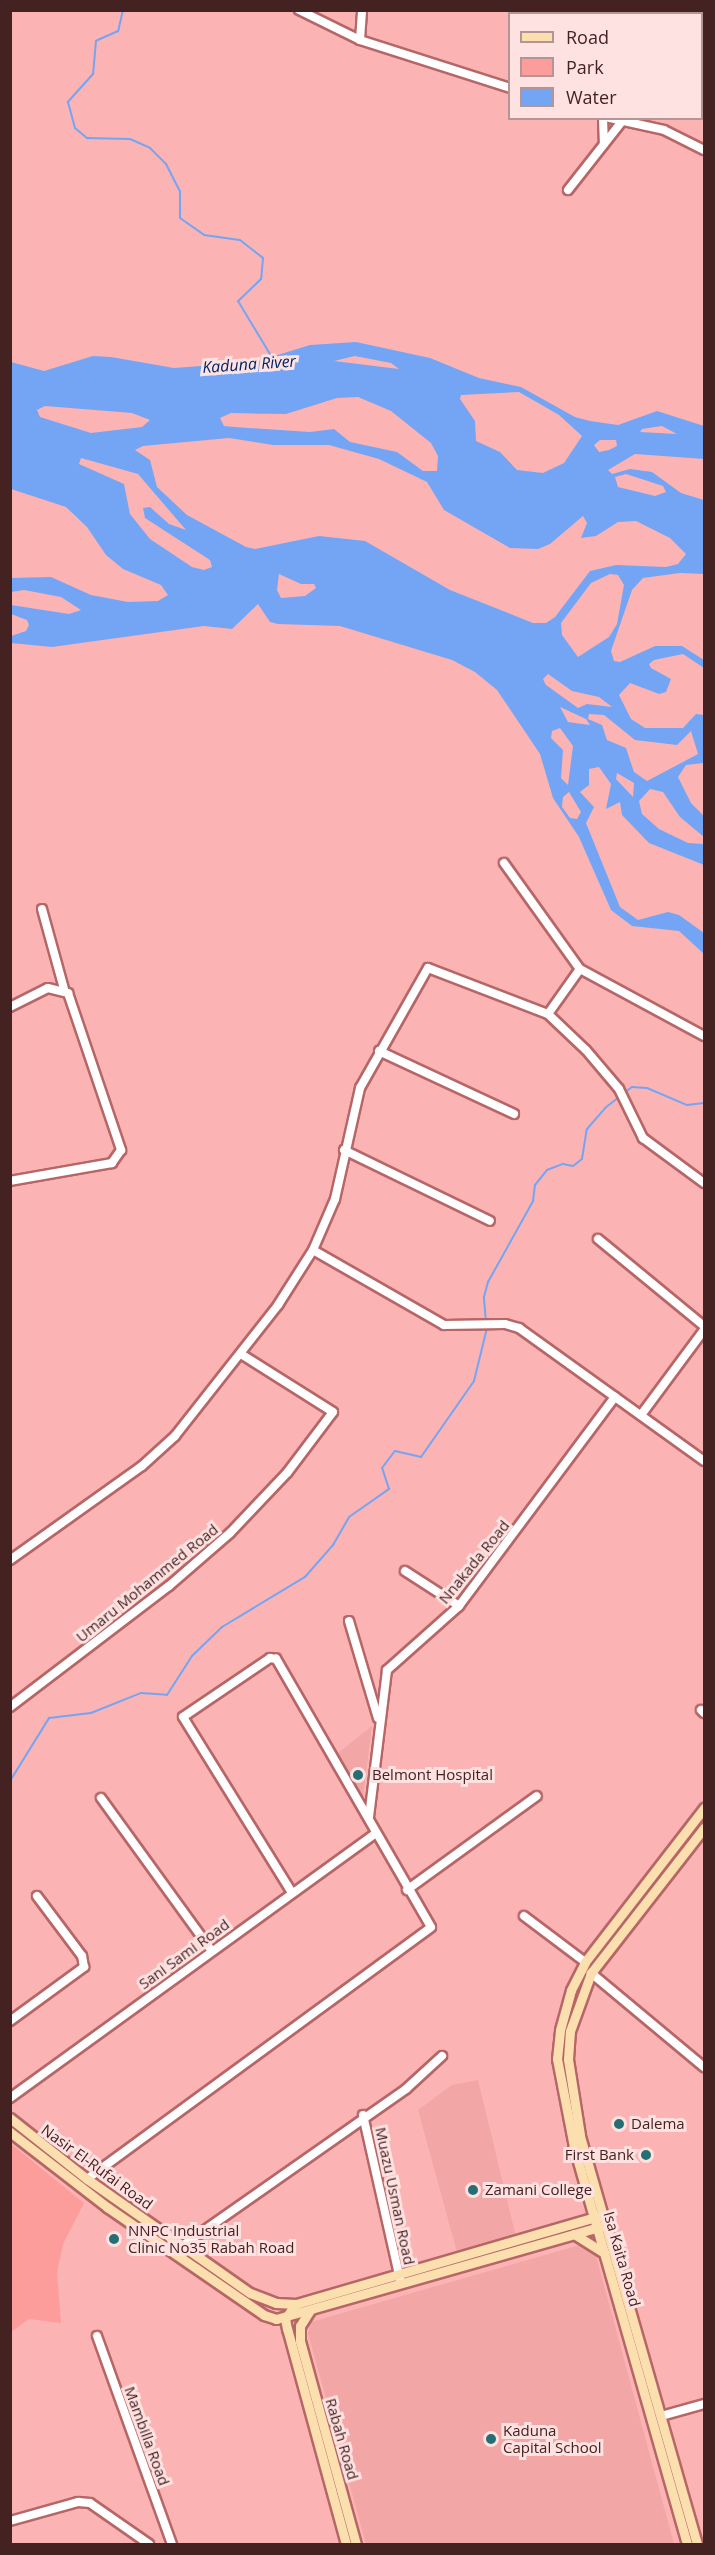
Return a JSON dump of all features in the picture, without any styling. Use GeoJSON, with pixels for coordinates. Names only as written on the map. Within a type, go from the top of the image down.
{"type":"FeatureCollection","features":[{"type":"Feature","properties":{"kind":"main road","name":"Isa Kaita Road"},"geometry":{"type":"LineString","coordinates":[[599,2216],[590,2202],[574,2147],[557,2059],[560,2030],[571,1990],[585,1962],[705,1808]]}},
{"type":"Feature","properties":{"kind":"main road","name":"Isa Kaita Road"},"geometry":{"type":"LineString","coordinates":[[696,2544],[661,2416],[599,2216],[580,2135],[568,2059],[570,2031],[591,1973],[705,1828]]}},
{"type":"Feature","properties":{"kind":"main road","name":"Nasir El-Rufai Road"},"geometry":{"type":"LineString","coordinates":[[10,2118],[87,2179],[250,2293],[266,2299],[285,2319],[295,2342]]}},
{"type":"Feature","properties":{"kind":"main road","name":"Nasir El-Rufai Road"},"geometry":{"type":"LineString","coordinates":[[10,2132],[107,2207],[264,2315],[285,2319]]}},
{"type":"Feature","properties":{"kind":"main road"},"geometry":{"type":"LineString","coordinates":[[574,2229],[590,2202]]}},
{"type":"Feature","properties":{"kind":"main road"},"geometry":{"type":"LineString","coordinates":[[574,2229],[599,2216]]}},
{"type":"Feature","properties":{"kind":"main road","name":"Isa Kaita Road"},"geometry":{"type":"LineString","coordinates":[[602,2226],[605,2254],[687,2544]]}},
{"type":"Feature","properties":{"kind":"main road"},"geometry":{"type":"LineString","coordinates":[[266,2299],[296,2304],[400,2278],[574,2229],[602,2226]]}},
{"type":"Feature","properties":{"kind":"main road"},"geometry":{"type":"LineString","coordinates":[[574,2229],[605,2254]]}},
{"type":"Feature","properties":{"kind":"main road"},"geometry":{"type":"LineString","coordinates":[[285,2319],[400,2278]]}},
{"type":"Feature","properties":{"kind":"main road"},"geometry":{"type":"LineString","coordinates":[[285,2319],[296,2304]]}},
{"type":"Feature","properties":{"kind":"main road"},"geometry":{"type":"LineString","coordinates":[[264,2315],[295,2342],[300,2326],[310,2310]]}},
{"type":"Feature","properties":{"kind":"main road","name":"Rabah Road"},"geometry":{"type":"LineString","coordinates":[[295,2342],[356,2544]]}},
{"type":"Feature","properties":{"kind":"main road","name":"Rabah Road"},"geometry":{"type":"LineString","coordinates":[[317,2421],[346,2544]]}},
{"type":"Feature","properties":{"kind":"street"},"geometry":{"type":"LineString","coordinates":[[299,10],[360,40],[508,87]]}},
{"type":"Feature","properties":{"kind":"street"},"geometry":{"type":"LineString","coordinates":[[360,40],[362,10]]}},
{"type":"Feature","properties":{"kind":"street"},"geometry":{"type":"LineString","coordinates":[[603,120],[604,144]]}},
{"type":"Feature","properties":{"kind":"street"},"geometry":{"type":"LineString","coordinates":[[568,190],[622,120],[664,130],[705,150]]}},
{"type":"Feature","properties":{"kind":"street"},"geometry":{"type":"LineString","coordinates":[[504,863],[580,969],[705,1036]]}},
{"type":"Feature","properties":{"kind":"street"},"geometry":{"type":"LineString","coordinates":[[10,1181],[112,1163],[120,1154],[99,1077],[64,989],[42,909]]}},
{"type":"Feature","properties":{"kind":"street"},"geometry":{"type":"LineString","coordinates":[[10,1560],[150,1458],[174,1436],[278,1305],[313,1250],[335,1199],[344,1150],[360,1088],[428,968],[548,1014],[586,1050],[620,1089],[643,1138],[705,1183]]}},
{"type":"Feature","properties":{"kind":"street"},"geometry":{"type":"LineString","coordinates":[[548,1014],[580,969]]}},
{"type":"Feature","properties":{"kind":"street"},"geometry":{"type":"LineString","coordinates":[[10,1007],[48,988],[64,989]]}},
{"type":"Feature","properties":{"kind":"street"},"geometry":{"type":"LineString","coordinates":[[379,1051],[514,1114]]}},
{"type":"Feature","properties":{"kind":"street"},"geometry":{"type":"LineString","coordinates":[[344,1150],[490,1221]]}},
{"type":"Feature","properties":{"kind":"street"},"geometry":{"type":"LineString","coordinates":[[598,1239],[705,1328],[641,1415]]}},
{"type":"Feature","properties":{"kind":"street"},"geometry":{"type":"LineString","coordinates":[[313,1250],[444,1325],[493,1325],[519,1328],[705,1461]]}},
{"type":"Feature","properties":{"kind":"street","name":"Umaru Mohammed Road"},"geometry":{"type":"LineString","coordinates":[[10,1707],[169,1586],[230,1533],[287,1473],[333,1412],[241,1354]]}},
{"type":"Feature","properties":{"kind":"street","name":"Nnakada Road"},"geometry":{"type":"LineString","coordinates":[[369,1818],[387,1670],[459,1606],[615,1398]]}},
{"type":"Feature","properties":{"kind":"street"},"geometry":{"type":"LineString","coordinates":[[405,1571],[459,1606]]}},
{"type":"Feature","properties":{"kind":"street"},"geometry":{"type":"LineString","coordinates":[[349,1622],[380,1723]]}},
{"type":"Feature","properties":{"kind":"street"},"geometry":{"type":"LineString","coordinates":[[87,2179],[429,1932],[431,1924],[407,1890],[375,1834],[369,1818],[276,1659],[264,1659],[183,1716],[292,1893]]}},
{"type":"Feature","properties":{"kind":"street"},"geometry":{"type":"LineString","coordinates":[[407,1890],[537,1796]]}},
{"type":"Feature","properties":{"kind":"street"},"geometry":{"type":"LineString","coordinates":[[101,1798],[211,1950]]}},
{"type":"Feature","properties":{"kind":"street","name":"Sani Sami Road"},"geometry":{"type":"LineString","coordinates":[[10,2098],[211,1950],[375,1834]]}},
{"type":"Feature","properties":{"kind":"street"},"geometry":{"type":"LineString","coordinates":[[10,2021],[84,1966],[82,1956],[37,1896]]}},
{"type":"Feature","properties":{"kind":"street"},"geometry":{"type":"LineString","coordinates":[[524,1916],[585,1962]]}},
{"type":"Feature","properties":{"kind":"street"},"geometry":{"type":"LineString","coordinates":[[591,1973],[703,2062]]}},
{"type":"Feature","properties":{"kind":"street"},"geometry":{"type":"LineString","coordinates":[[182,2246],[363,2115],[406,2089],[442,2056]]}},
{"type":"Feature","properties":{"kind":"street","name":"Muazu Usman Road"},"geometry":{"type":"LineString","coordinates":[[363,2115],[400,2278]]}},
{"type":"Feature","properties":{"kind":"street","name":"Mambilla Road"},"geometry":{"type":"LineString","coordinates":[[97,2336],[172,2544]]}},
{"type":"Feature","properties":{"kind":"street"},"geometry":{"type":"LineString","coordinates":[[661,2416],[705,2404]]}},
{"type":"Feature","properties":{"kind":"street"},"geometry":{"type":"LineString","coordinates":[[10,2521],[78,2502],[90,2503],[149,2544]]}},
{"type":"Feature","properties":{"kind":"shaded area","name":"Belmont Hospital"},"geometry":{"type":"Polygon","coordinates":[[[372,1726],[363,1797],[338,1753],[372,1726]]]}},
{"type":"Feature","properties":{"kind":"shaded area","name":"Zamani College"},"geometry":{"type":"Polygon","coordinates":[[[478,2080],[516,2237],[457,2252],[418,2110],[452,2085],[478,2080]]]}},
{"type":"Feature","properties":{"kind":"shaded area","name":"Kaduna Capital School"},"geometry":{"type":"Polygon","coordinates":[[[580,2245],[596,2256],[674,2544],[366,2544],[308,2333],[311,2322],[580,2245]]]}},
{"type":"Feature","properties":{"kind":"green space"},"geometry":{"type":"Polygon","coordinates":[[[11,2144],[84,2203],[63,2244],[57,2273],[61,2323],[29,2319],[11,2332],[11,2144]]]}},
{"type":"Feature","properties":{"kind":"water","name":"Kaduna River"},"geometry":{"type":"Polygon","coordinates":[[[356,342],[430,358],[479,378],[521,387],[575,417],[590,421],[618,425],[657,411],[704,426],[704,459],[635,454],[608,470],[612,474],[630,469],[652,472],[681,493],[704,500],[704,574],[680,573],[643,578],[632,590],[611,651],[614,661],[620,662],[655,646],[682,646],[704,660],[704,668],[683,654],[654,660],[649,664],[651,668],[671,679],[666,692],[659,694],[630,683],[619,695],[631,719],[645,728],[683,728],[696,714],[704,715],[704,763],[686,765],[678,777],[691,803],[704,816],[704,837],[680,817],[663,792],[650,789],[639,801],[642,814],[659,829],[688,843],[704,844],[704,865],[649,843],[622,815],[620,802],[606,809],[611,784],[599,767],[589,769],[589,785],[580,792],[594,807],[586,823],[620,907],[638,920],[668,912],[679,915],[704,933],[704,954],[679,931],[632,926],[611,910],[579,837],[553,798],[540,754],[497,690],[475,672],[452,660],[340,626],[270,622],[258,604],[232,629],[204,626],[52,647],[11,643],[11,636],[26,631],[29,625],[27,620],[11,614],[11,605],[69,614],[81,610],[61,597],[24,590],[11,592],[11,578],[51,577],[91,595],[128,602],[158,601],[168,595],[161,585],[123,569],[106,555],[87,527],[66,507],[11,489],[11,362],[44,371],[93,356],[174,368],[255,362],[310,345],[356,342]],[[355,356],[334,361],[399,369],[391,363],[355,356]],[[519,392],[461,395],[460,399],[475,421],[476,441],[500,452],[517,470],[543,473],[564,463],[582,436],[559,415],[519,392]],[[358,397],[337,398],[286,414],[231,413],[220,418],[224,426],[310,432],[334,429],[350,442],[397,452],[423,471],[437,471],[438,456],[431,443],[391,411],[358,397]],[[45,406],[37,410],[40,417],[91,433],[142,427],[150,420],[132,413],[45,406]],[[662,426],[642,429],[640,432],[677,434],[662,426]],[[229,438],[143,446],[135,450],[150,460],[157,487],[187,515],[246,547],[255,549],[319,536],[365,541],[450,590],[533,623],[546,623],[555,617],[590,571],[616,565],[666,567],[678,564],[686,554],[670,538],[636,521],[618,522],[596,536],[581,538],[587,523],[583,516],[550,544],[538,549],[510,548],[444,510],[427,482],[379,459],[329,445],[273,445],[229,438]],[[600,440],[594,445],[599,452],[617,446],[616,440],[600,440]],[[81,458],[79,464],[124,484],[130,514],[150,539],[192,567],[204,570],[212,567],[210,560],[145,518],[143,508],[150,507],[169,524],[186,530],[138,474],[81,458]],[[626,474],[615,477],[618,487],[655,496],[666,492],[663,486],[626,474]],[[279,574],[277,590],[281,598],[305,596],[316,588],[314,584],[301,584],[279,574]],[[610,574],[591,583],[561,623],[562,635],[578,657],[609,637],[617,624],[624,585],[618,575],[610,574]],[[548,674],[543,679],[546,685],[578,708],[587,704],[612,707],[599,697],[572,691],[548,674]],[[560,707],[568,722],[590,725],[586,719],[560,707]],[[589,714],[588,719],[602,725],[607,740],[626,748],[634,772],[647,781],[698,754],[691,731],[677,745],[635,740],[604,715],[589,714]],[[560,728],[552,731],[551,738],[563,750],[561,778],[568,785],[573,746],[560,728]],[[617,773],[616,779],[633,797],[634,783],[617,773]],[[569,792],[563,797],[562,807],[570,818],[577,819],[581,812],[569,792]]]}},
{"type":"Feature","properties":{"kind":"waterway","name":"Kaduna River"},"geometry":{"type":"LineString","coordinates":[[123,10],[118,31],[96,41],[93,74],[68,102],[75,128],[87,138],[130,139],[150,148],[166,164],[180,191],[180,218],[204,235],[240,240],[263,258],[261,279],[238,301],[273,359]]}},
{"type":"Feature","properties":{"kind":"waterway"},"geometry":{"type":"LineString","coordinates":[[486,1322],[484,1297],[488,1282],[533,1201],[535,1185],[547,1170],[563,1164],[573,1166],[582,1159],[587,1129],[605,1108],[632,1087],[647,1088],[687,1105],[704,1103]]}},
{"type":"Feature","properties":{"kind":"waterway"},"geometry":{"type":"LineString","coordinates":[[10,1781],[49,1718],[91,1713],[141,1693],[167,1695],[192,1656],[222,1627],[305,1577],[333,1545],[349,1517],[389,1489],[382,1468],[395,1451],[421,1457],[474,1381],[487,1328]]}},
{"type":"Feature","properties":{"kind":"place","name":"Belmont Hospital"},"geometry":{"type":"Point","coordinates":[358,1775]}},
{"type":"Feature","properties":{"kind":"place","name":"Dalema"},"geometry":{"type":"Point","coordinates":[619,2124]}},
{"type":"Feature","properties":{"kind":"place","name":"First Bank"},"geometry":{"type":"Point","coordinates":[646,2155]}},
{"type":"Feature","properties":{"kind":"place","name":"Zamani College"},"geometry":{"type":"Point","coordinates":[473,2190]}},
{"type":"Feature","properties":{"kind":"place","name":"NNPC Industrial Clinic No35 Rabah Road"},"geometry":{"type":"Point","coordinates":[114,2239]}},
{"type":"Feature","properties":{"kind":"place","name":"Kaduna Capital School"},"geometry":{"type":"Point","coordinates":[491,2439]}}]}
